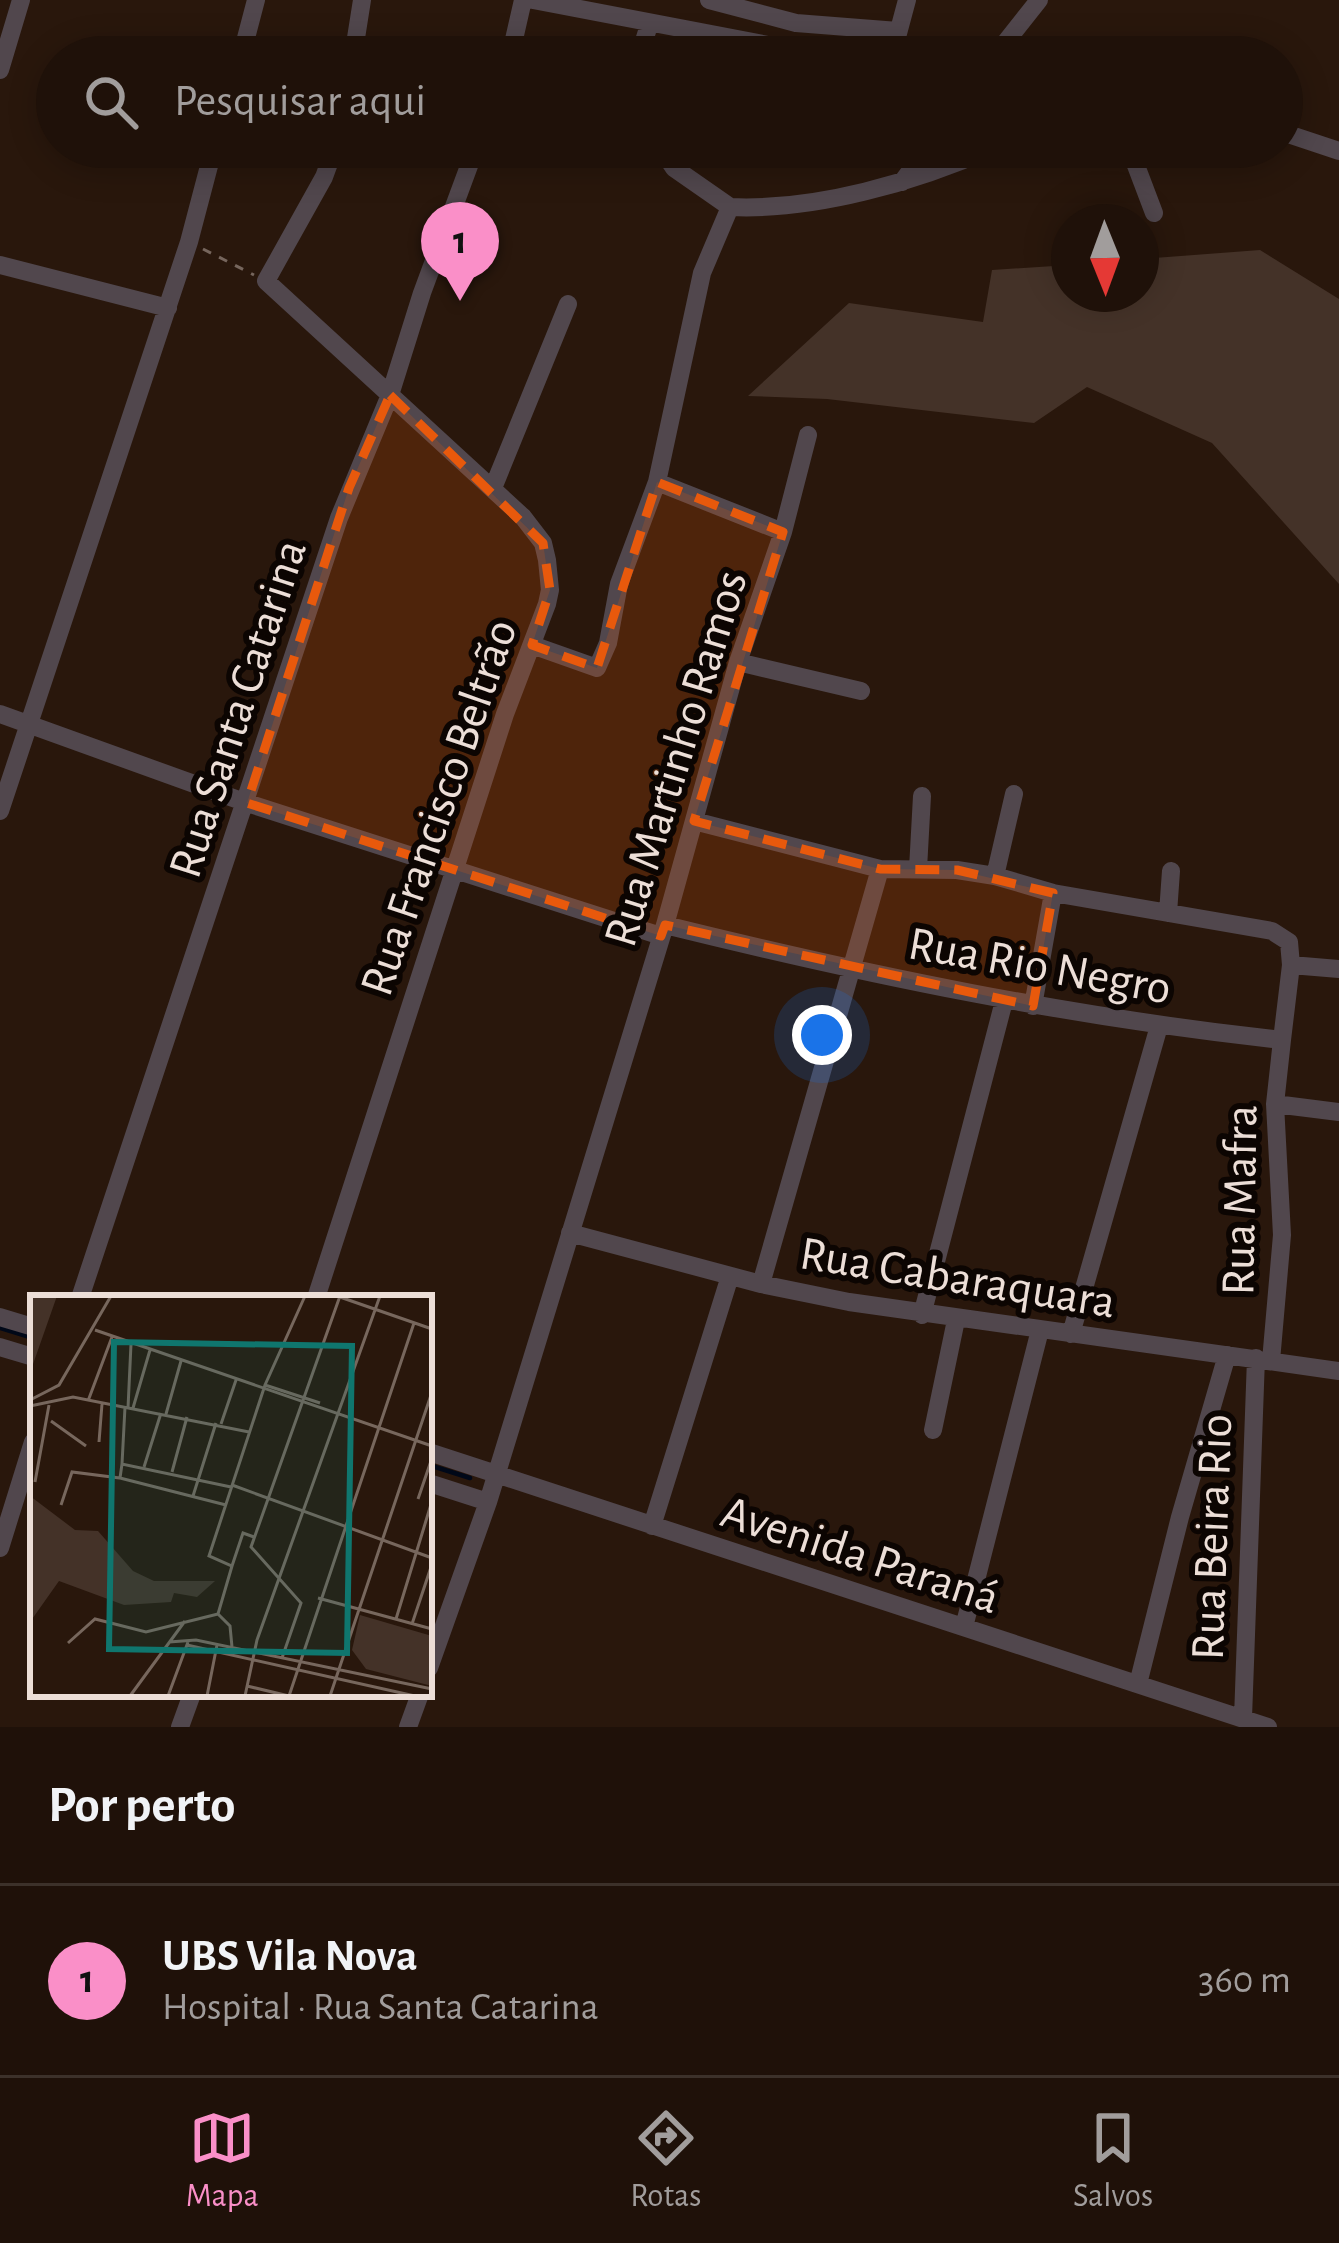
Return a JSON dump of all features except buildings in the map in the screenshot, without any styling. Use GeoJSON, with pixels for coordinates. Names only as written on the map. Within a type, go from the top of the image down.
{"type":"FeatureCollection","features":[{"type":"Feature","properties":{"kind":"street"},"geometry":{"type":"LineString","coordinates":[[0,70],[21,0]]}},
{"type":"Feature","properties":{"kind":"street"},"geometry":{"type":"LineString","coordinates":[[247,36],[256,0]]}},
{"type":"Feature","properties":{"kind":"street"},"geometry":{"type":"LineString","coordinates":[[356,36],[362,0]]}},
{"type":"Feature","properties":{"kind":"street"},"geometry":{"type":"LineString","coordinates":[[515,36],[523,0]]}},
{"type":"Feature","properties":{"kind":"street"},"geometry":{"type":"LineString","coordinates":[[533,0],[718,36]]}},
{"type":"Feature","properties":{"kind":"street"},"geometry":{"type":"LineString","coordinates":[[709,0],[740,4],[765,18],[898,31]]}},
{"type":"Feature","properties":{"kind":"street"},"geometry":{"type":"LineString","coordinates":[[897,36],[907,0]]}},
{"type":"Feature","properties":{"kind":"street"},"geometry":{"type":"LineString","coordinates":[[1011,36],[1039,0]]}},
{"type":"Feature","properties":{"kind":"street"},"geometry":{"type":"LineString","coordinates":[[732,36],[740,4]]}},
{"type":"Feature","properties":{"kind":"street"},"geometry":{"type":"LineString","coordinates":[[646,36],[649,25]]}},
{"type":"Feature","properties":{"kind":"street"},"geometry":{"type":"LineString","coordinates":[[1303,139],[1339,151]]}},
{"type":"Feature","properties":{"kind":"street"},"geometry":{"type":"LineString","coordinates":[[0,811],[190,242],[209,168]]}},
{"type":"Feature","properties":{"kind":"street"},"geometry":{"type":"LineString","coordinates":[[266,281],[327,168]]}},
{"type":"Feature","properties":{"kind":"street","name":"Rua Santa Catarina"},"geometry":{"type":"LineString","coordinates":[[81,1295],[339,518],[390,394],[468,168]]}},
{"type":"Feature","properties":{"kind":"street"},"geometry":{"type":"LineString","coordinates":[[674,168],[730,207],[796,203],[902,182],[939,168]]}},
{"type":"Feature","properties":{"kind":"street"},"geometry":{"type":"LineString","coordinates":[[902,182],[912,168]]}},
{"type":"Feature","properties":{"kind":"street"},"geometry":{"type":"LineString","coordinates":[[1137,168],[1151,204]]}},
{"type":"Feature","properties":{"kind":"street"},"geometry":{"type":"LineString","coordinates":[[532,645],[597,668],[608,643],[619,584],[657,482],[702,273],[730,207]]}},
{"type":"Feature","properties":{"kind":"street"},"geometry":{"type":"LineString","coordinates":[[0,265],[168,308]]}},
{"type":"Feature","properties":{"kind":"street","name":"Rua Francisco Beltrão"},"geometry":{"type":"LineString","coordinates":[[266,281],[535,532],[548,560],[550,590],[505,714],[317,1295]]}},
{"type":"Feature","properties":{"kind":"street"},"geometry":{"type":"LineString","coordinates":[[493,488],[568,304]]}},
{"type":"Feature","properties":{"kind":"street"},"geometry":{"type":"LineString","coordinates":[[783,532],[808,435]]}},
{"type":"Feature","properties":{"kind":"street","name":"Rua Martinho Ramos"},"geometry":{"type":"LineString","coordinates":[[432,1659],[488,1502],[663,930],[738,662],[783,532],[657,482]]}},
{"type":"Feature","properties":{"kind":"street"},"geometry":{"type":"LineString","coordinates":[[738,662],[861,692]]}},
{"type":"Feature","properties":{"kind":"street","name":"Rua Rio Negro"},"geometry":{"type":"LineString","coordinates":[[0,714],[453,872],[663,930],[1004,1001],[1282,1040]]}},
{"type":"Feature","properties":{"kind":"street"},"geometry":{"type":"LineString","coordinates":[[994,876],[1014,794]]}},
{"type":"Feature","properties":{"kind":"street"},"geometry":{"type":"LineString","coordinates":[[917,869],[922,796]]}},
{"type":"Feature","properties":{"kind":"street"},"geometry":{"type":"LineString","coordinates":[[694,821],[880,868],[994,876],[1053,893],[1284,936],[1291,964],[1282,1040]]}},
{"type":"Feature","properties":{"kind":"street"},"geometry":{"type":"LineString","coordinates":[[760,1284],[880,868]]}},
{"type":"Feature","properties":{"kind":"street"},"geometry":{"type":"LineString","coordinates":[[1168,913],[1172,871]]}},
{"type":"Feature","properties":{"kind":"street"},"geometry":{"type":"LineString","coordinates":[[1033,1006],[1053,893]]}},
{"type":"Feature","properties":{"kind":"street"},"geometry":{"type":"LineString","coordinates":[[1291,964],[1339,969]]}},
{"type":"Feature","properties":{"kind":"street"},"geometry":{"type":"LineString","coordinates":[[922,1315],[1004,1001]]}},
{"type":"Feature","properties":{"kind":"street"},"geometry":{"type":"LineString","coordinates":[[1071,1334],[1159,1026]]}},
{"type":"Feature","properties":{"kind":"street","name":"Rua Mafra"},"geometry":{"type":"LineString","coordinates":[[1263,1360],[1282,1235],[1275,1104],[1282,1040]]}},
{"type":"Feature","properties":{"kind":"street"},"geometry":{"type":"LineString","coordinates":[[1275,1104],[1339,1112]]}},
{"type":"Feature","properties":{"kind":"street","name":"Rua Cabaraquara"},"geometry":{"type":"LineString","coordinates":[[570,1233],[760,1284],[922,1315],[1339,1371]]}},
{"type":"Feature","properties":{"kind":"street"},"geometry":{"type":"LineString","coordinates":[[652,1526],[730,1276]]}},
{"type":"Feature","properties":{"kind":"street"},"geometry":{"type":"LineString","coordinates":[[0,1317],[30,1326]]}},
{"type":"Feature","properties":{"kind":"street"},"geometry":{"type":"LineString","coordinates":[[932,1430],[956,1320]]}},
{"type":"Feature","properties":{"kind":"street"},"geometry":{"type":"LineString","coordinates":[[964,1628],[1040,1330]]}},
{"type":"Feature","properties":{"kind":"street"},"geometry":{"type":"LineString","coordinates":[[0,1347],[30,1357]]}},
{"type":"Feature","properties":{"kind":"street","name":"Rua Mafra"},"geometry":{"type":"LineString","coordinates":[[1138,1684],[1227,1355]]}},
{"type":"Feature","properties":{"kind":"street","name":"Rua Beira Rio"},"geometry":{"type":"LineString","coordinates":[[1243,1718],[1263,1360]]}},
{"type":"Feature","properties":{"kind":"street"},"geometry":{"type":"LineString","coordinates":[[0,1548],[30,1452]]}},
{"type":"Feature","properties":{"kind":"street","name":"Avenida Paraná"},"geometry":{"type":"LineString","coordinates":[[432,1453],[1268,1727]]}},
{"type":"Feature","properties":{"kind":"street"},"geometry":{"type":"LineString","coordinates":[[432,1485],[488,1502]]}},
{"type":"Feature","properties":{"kind":"street"},"geometry":{"type":"LineString","coordinates":[[180,1727],[191,1697]]}},
{"type":"Feature","properties":{"kind":"street"},"geometry":{"type":"LineString","coordinates":[[408,1727],[419,1697]]}},
{"type":"Feature","properties":{"kind":"path"},"geometry":{"type":"LineString","coordinates":[[190,242],[266,281]]}},
{"type":"Feature","properties":{"kind":"highlighted area"},"geometry":{"type":"Polygon","coordinates":[[[390,395],[543,543],[550,590],[532,645],[597,668],[657,482],[783,532],[694,821],[880,869],[957,870],[1053,893],[1033,1006],[665,925],[661,936],[247,803],[349,488],[390,395]]]}},
{"type":"Feature","properties":{"kind":"shaded area"},"geometry":{"type":"Polygon","coordinates":[[[1260,250],[1339,299],[1339,584],[1212,443],[1087,387],[1034,423],[827,399],[748,396],[849,303],[983,322],[992,270],[1051,266],[1051,312],[1159,312],[1159,258],[1260,250]]]}},
{"type":"Feature","properties":{"kind":"waterway"},"geometry":{"type":"LineString","coordinates":[[0,1328],[30,1337]]}},
{"type":"Feature","properties":{"kind":"waterway"},"geometry":{"type":"LineString","coordinates":[[432,1466],[470,1478]]}},
{"type":"Feature","properties":{"kind":"place","name":"UBS Vila Nova"},"geometry":{"type":"Point","coordinates":[460,301]}}]}
